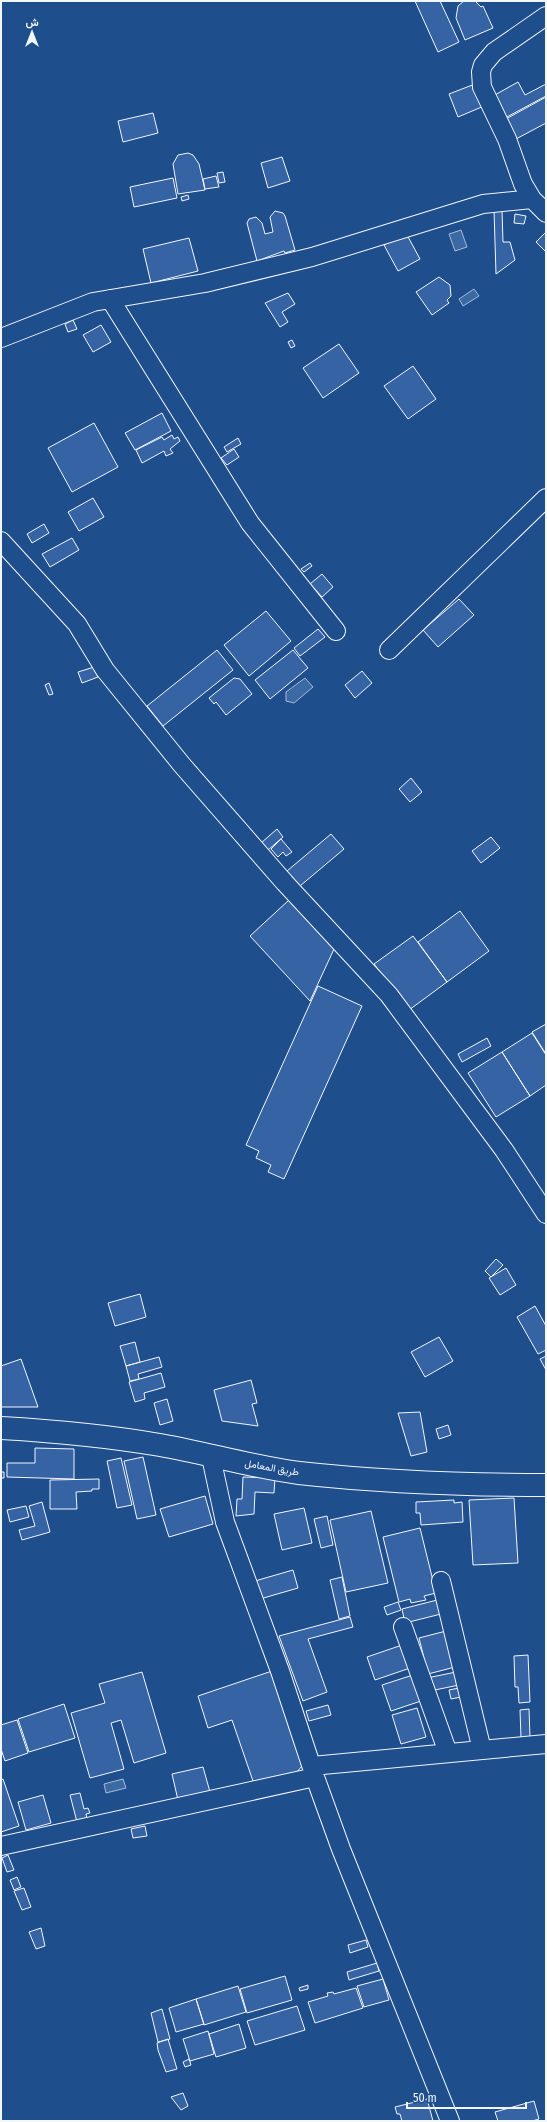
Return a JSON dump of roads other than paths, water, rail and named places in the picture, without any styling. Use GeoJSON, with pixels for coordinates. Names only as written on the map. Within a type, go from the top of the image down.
{"type":"FeatureCollection","features":[{"type":"Feature","properties":{"kind":"main road","name":"طريق المعامل"},"geometry":{"type":"LineString","coordinates":[[1,1428],[99,1435],[162,1445],[211,1457],[298,1472],[362,1478],[459,1484],[546,1485]]}},
{"type":"Feature","properties":{"kind":"street"},"geometry":{"type":"LineString","coordinates":[[546,16],[494,52],[482,65],[481,72],[482,87],[507,139],[523,184],[532,199],[546,213]]}},
{"type":"Feature","properties":{"kind":"street"},"geometry":{"type":"LineString","coordinates":[[1,338],[93,302],[204,283],[312,257],[483,204],[532,199]]}},
{"type":"Feature","properties":{"kind":"street"},"geometry":{"type":"LineString","coordinates":[[110,299],[250,522],[336,631]]}},
{"type":"Feature","properties":{"kind":"street"},"geometry":{"type":"LineString","coordinates":[[389,650],[546,498]]}},
{"type":"Feature","properties":{"kind":"street"},"geometry":{"type":"LineString","coordinates":[[1,541],[77,624],[105,670],[182,765],[285,883],[389,995],[504,1150],[546,1214]]}},
{"type":"Feature","properties":{"kind":"street"},"geometry":{"type":"LineString","coordinates":[[211,1457],[225,1522],[280,1671],[313,1771],[341,1849],[450,2121]]}},
{"type":"Feature","properties":{"kind":"street"},"geometry":{"type":"LineString","coordinates":[[441,1581],[482,1750]]}},
{"type":"Feature","properties":{"kind":"street"},"geometry":{"type":"LineString","coordinates":[[403,1627],[448,1753]]}},
{"type":"Feature","properties":{"kind":"street"},"geometry":{"type":"LineString","coordinates":[[1,1846],[313,1771],[448,1753],[546,1744]]}},
{"type":"Feature","properties":{"kind":"water"},"geometry":{"type":"Polygon","coordinates":[[[461,230],[467,247],[455,251],[449,234],[461,230]]]}},
{"type":"Feature","properties":{"kind":"water"},"geometry":{"type":"Polygon","coordinates":[[[474,289],[479,296],[463,306],[459,299],[474,289]]]}},
{"type":"Feature","properties":{"kind":"water"},"geometry":{"type":"Polygon","coordinates":[[[305,678],[313,687],[294,703],[286,701],[286,692],[305,678]]]}},
{"type":"Feature","properties":{"kind":"water"},"geometry":{"type":"Polygon","coordinates":[[[123,1779],[126,1788],[106,1793],[104,1784],[123,1779]]]}}]}
